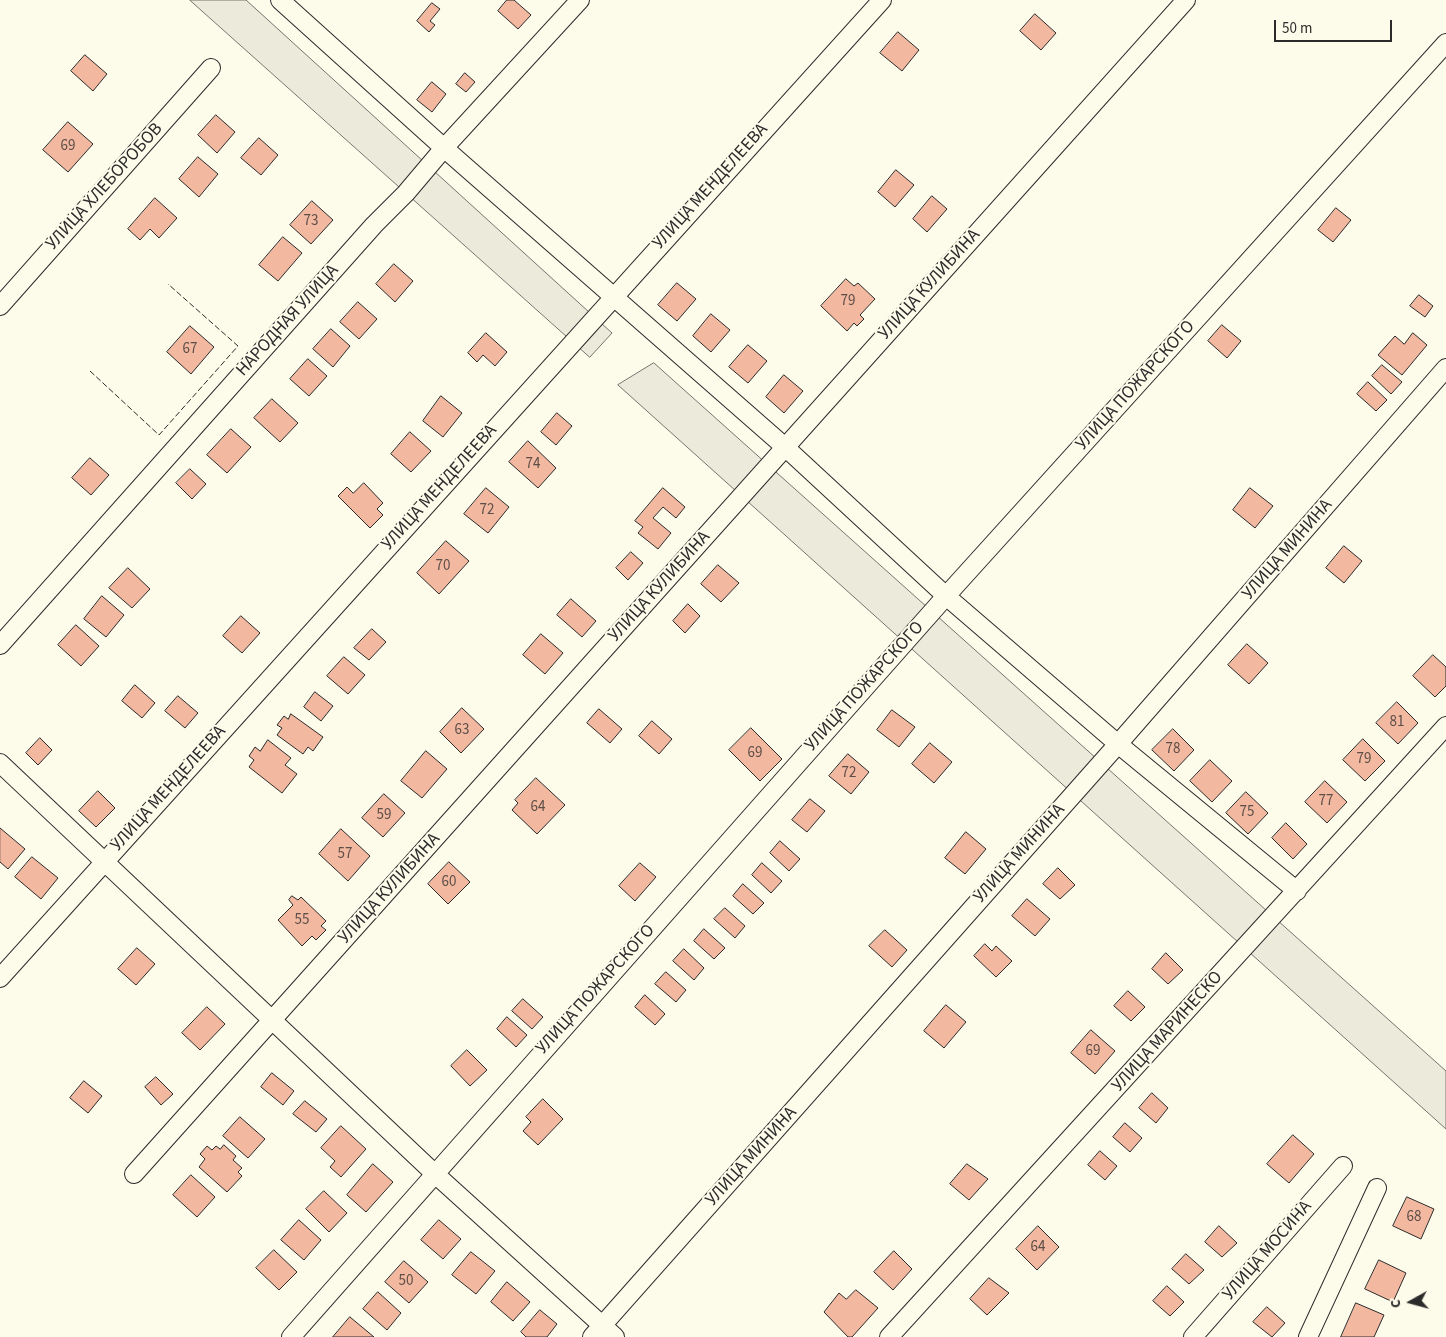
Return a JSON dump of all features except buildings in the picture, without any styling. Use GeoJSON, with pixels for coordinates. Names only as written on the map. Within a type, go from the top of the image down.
{"type":"FeatureCollection","features":[{"type":"Feature","properties":{"kind":"street"},"geometry":{"type":"LineString","coordinates":[[280,0],[444,148],[614,295],[785,448],[946,596],[1118,744],[1297,891]]}},
{"type":"Feature","properties":{"kind":"street","name":"НАРОДНАЯ УЛИЦА"},"geometry":{"type":"LineString","coordinates":[[0,646],[367,232],[406,193],[444,148],[580,0]]}},
{"type":"Feature","properties":{"kind":"street","name":"УЛИЦА МЕНДЕЛЕЕВА"},"geometry":{"type":"LineString","coordinates":[[0,978],[882,0]]}},
{"type":"Feature","properties":{"kind":"street","name":"УЛИЦА КУЛИБИНА"},"geometry":{"type":"LineString","coordinates":[[134,1174],[1186,0]]}},
{"type":"Feature","properties":{"kind":"street","name":"УЛИЦА ПОЖАРСКОГО"},"geometry":{"type":"LineString","coordinates":[[291,1337],[946,596],[1446,43]]}},
{"type":"Feature","properties":{"kind":"street","name":"УЛИЦА ХЛЕБОРОБОВ"},"geometry":{"type":"LineString","coordinates":[[0,306],[211,68]]}},
{"type":"Feature","properties":{"kind":"street","name":"УЛИЦА МИНИНА"},"geometry":{"type":"LineString","coordinates":[[603,1333],[1446,368]]}},
{"type":"Feature","properties":{"kind":"street","name":"УЛИЦА МАРИНЕСКО"},"geometry":{"type":"LineString","coordinates":[[889,1337],[1446,726]]}},
{"type":"Feature","properties":{"kind":"street"},"geometry":{"type":"LineString","coordinates":[[0,763],[603,1333]]}},
{"type":"Feature","properties":{"kind":"street","name":"УЛИЦА МОСИНА"},"geometry":{"type":"LineString","coordinates":[[1193,1337],[1343,1166]]}},
{"type":"Feature","properties":{"kind":"street"},"geometry":{"type":"LineString","coordinates":[[1308,1337],[1377,1188]]}},
{"type":"Feature","properties":{"kind":"shaded area"},"geometry":{"type":"Polygon","coordinates":[[[190,0],[246,0],[612,333],[590,357],[190,0]]]}},
{"type":"Feature","properties":{"kind":"shaded area"},"geometry":{"type":"Polygon","coordinates":[[[654,363],[1446,1071],[1446,1129],[618,385],[654,363]]]}},
{"type":"Feature","properties":{"kind":"fence"},"geometry":{"type":"LineString","coordinates":[[90,371],[159,435],[238,346],[168,284]]}}]}
